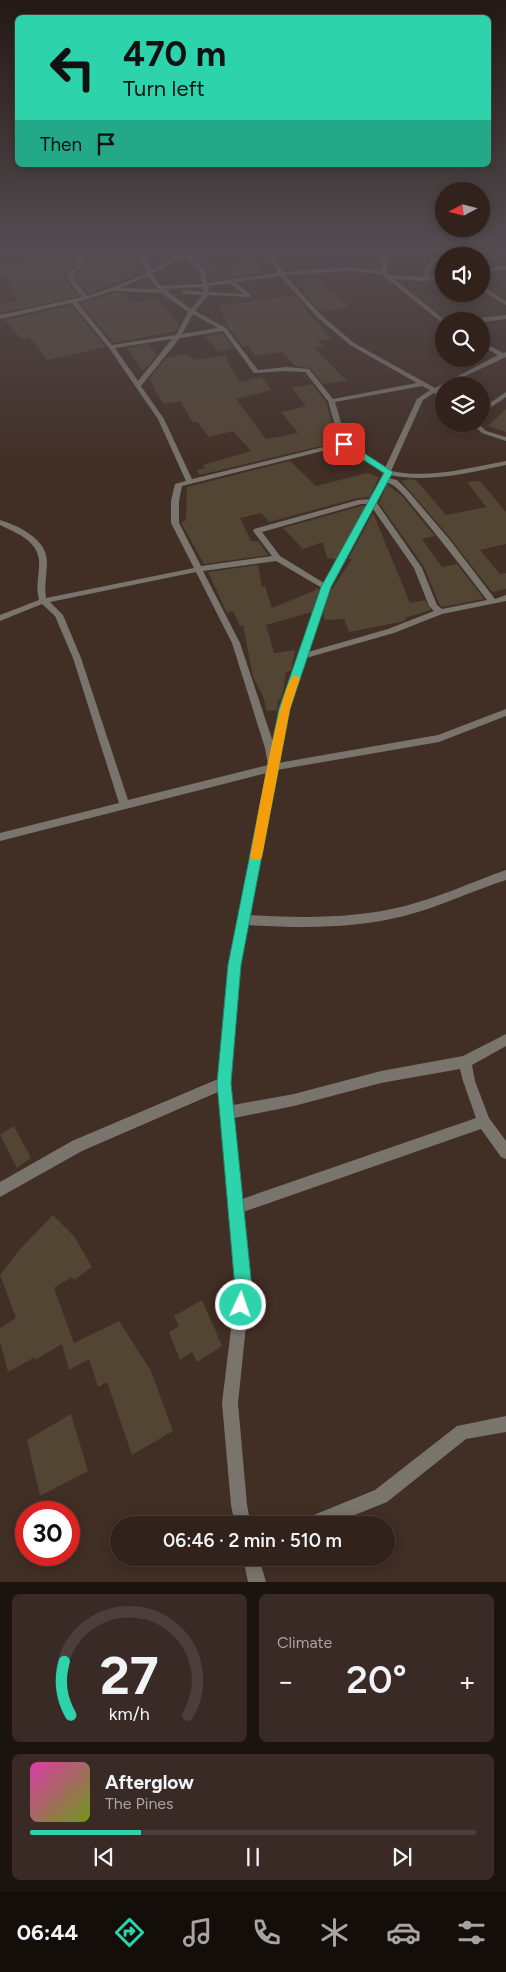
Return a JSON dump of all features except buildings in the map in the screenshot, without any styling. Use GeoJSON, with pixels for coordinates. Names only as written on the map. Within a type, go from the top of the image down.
{"type":"FeatureCollection","features":[{"type":"Feature","properties":{"kind":"street"},"geometry":{"type":"LineString","coordinates":[[93,324],[112,347],[161,418],[190,482]]}},
{"type":"Feature","properties":{"kind":"street"},"geometry":{"type":"LineString","coordinates":[[138,385],[178,336],[185,324]]}},
{"type":"Feature","properties":{"kind":"street"},"geometry":{"type":"LineString","coordinates":[[214,324],[224,329],[256,372],[286,369],[307,370],[331,401],[344,444],[387,476],[405,493],[446,541],[493,602]]}},
{"type":"Feature","properties":{"kind":"street"},"geometry":{"type":"LineString","coordinates":[[328,324],[352,344],[434,390]]}},
{"type":"Feature","properties":{"kind":"street"},"geometry":{"type":"LineString","coordinates":[[112,347],[224,329]]}},
{"type":"Feature","properties":{"kind":"street"},"geometry":{"type":"LineString","coordinates":[[490,348],[505,355]]}},
{"type":"Feature","properties":{"kind":"street"},"geometry":{"type":"LineString","coordinates":[[241,1516],[230,1403],[243,1288],[224,1083],[234,965],[284,709],[326,587],[387,476],[420,399],[434,390],[505,355]]}},
{"type":"Feature","properties":{"kind":"street"},"geometry":{"type":"LineString","coordinates":[[331,401],[423,384]]}},
{"type":"Feature","properties":{"kind":"street"},"geometry":{"type":"LineString","coordinates":[[490,406],[506,394]]}},
{"type":"Feature","properties":{"kind":"street"},"geometry":{"type":"LineString","coordinates":[[484,432],[506,439]]}},
{"type":"Feature","properties":{"kind":"street"},"geometry":{"type":"LineString","coordinates":[[274,767],[270,748],[236,644],[175,522],[175,502],[179,484],[344,444]]}},
{"type":"Feature","properties":{"kind":"street"},"geometry":{"type":"LineString","coordinates":[[387,476],[420,476],[459,472],[506,463]]}},
{"type":"Feature","properties":{"kind":"street"},"geometry":{"type":"LineString","coordinates":[[326,587],[277,558],[257,531],[361,502],[374,502]]}},
{"type":"Feature","properties":{"kind":"street"},"geometry":{"type":"LineString","coordinates":[[374,502],[418,568],[433,606],[440,612]]}},
{"type":"Feature","properties":{"kind":"street"},"geometry":{"type":"LineString","coordinates":[[0,522],[30,536],[39,548],[43,560],[40,587],[43,601],[59,615],[77,658],[124,804]]}},
{"type":"Feature","properties":{"kind":"street"},"geometry":{"type":"LineString","coordinates":[[0,618],[43,601],[199,569],[277,558]]}},
{"type":"Feature","properties":{"kind":"street"},"geometry":{"type":"LineString","coordinates":[[302,656],[391,631],[440,612],[506,598]]}},
{"type":"Feature","properties":{"kind":"street"},"geometry":{"type":"LineString","coordinates":[[0,837],[274,767],[440,738],[506,712]]}},
{"type":"Feature","properties":{"kind":"street"},"geometry":{"type":"LineString","coordinates":[[244,920],[296,923],[359,920],[404,911],[506,875]]}},
{"type":"Feature","properties":{"kind":"street"},"geometry":{"type":"LineString","coordinates":[[227,1113],[294,1100],[381,1077],[465,1062],[506,1040]]}},
{"type":"Feature","properties":{"kind":"street"},"geometry":{"type":"LineString","coordinates":[[465,1062],[469,1081],[484,1122],[506,1152]]}},
{"type":"Feature","properties":{"kind":"street"},"geometry":{"type":"LineString","coordinates":[[0,1190],[77,1146],[224,1083]]}},
{"type":"Feature","properties":{"kind":"street"},"geometry":{"type":"LineString","coordinates":[[236,1208],[484,1122]]}},
{"type":"Feature","properties":{"kind":"street"},"geometry":{"type":"LineString","coordinates":[[332,1516],[381,1496],[463,1432],[506,1424]]}},
{"type":"Feature","properties":{"kind":"street"},"geometry":{"type":"LineString","coordinates":[[253,1566],[257,1582]]}},
{"type":"Feature","properties":{"kind":"slow traffic"},"geometry":{"type":"LineString","coordinates":[[256,857],[284,709],[295,678]]}},
{"type":"Feature","properties":{"kind":"route"},"geometry":{"type":"LineString","coordinates":[[241,1305],[243,1288],[224,1083],[234,965],[284,709],[326,587],[389,472],[344,444]]}}]}
